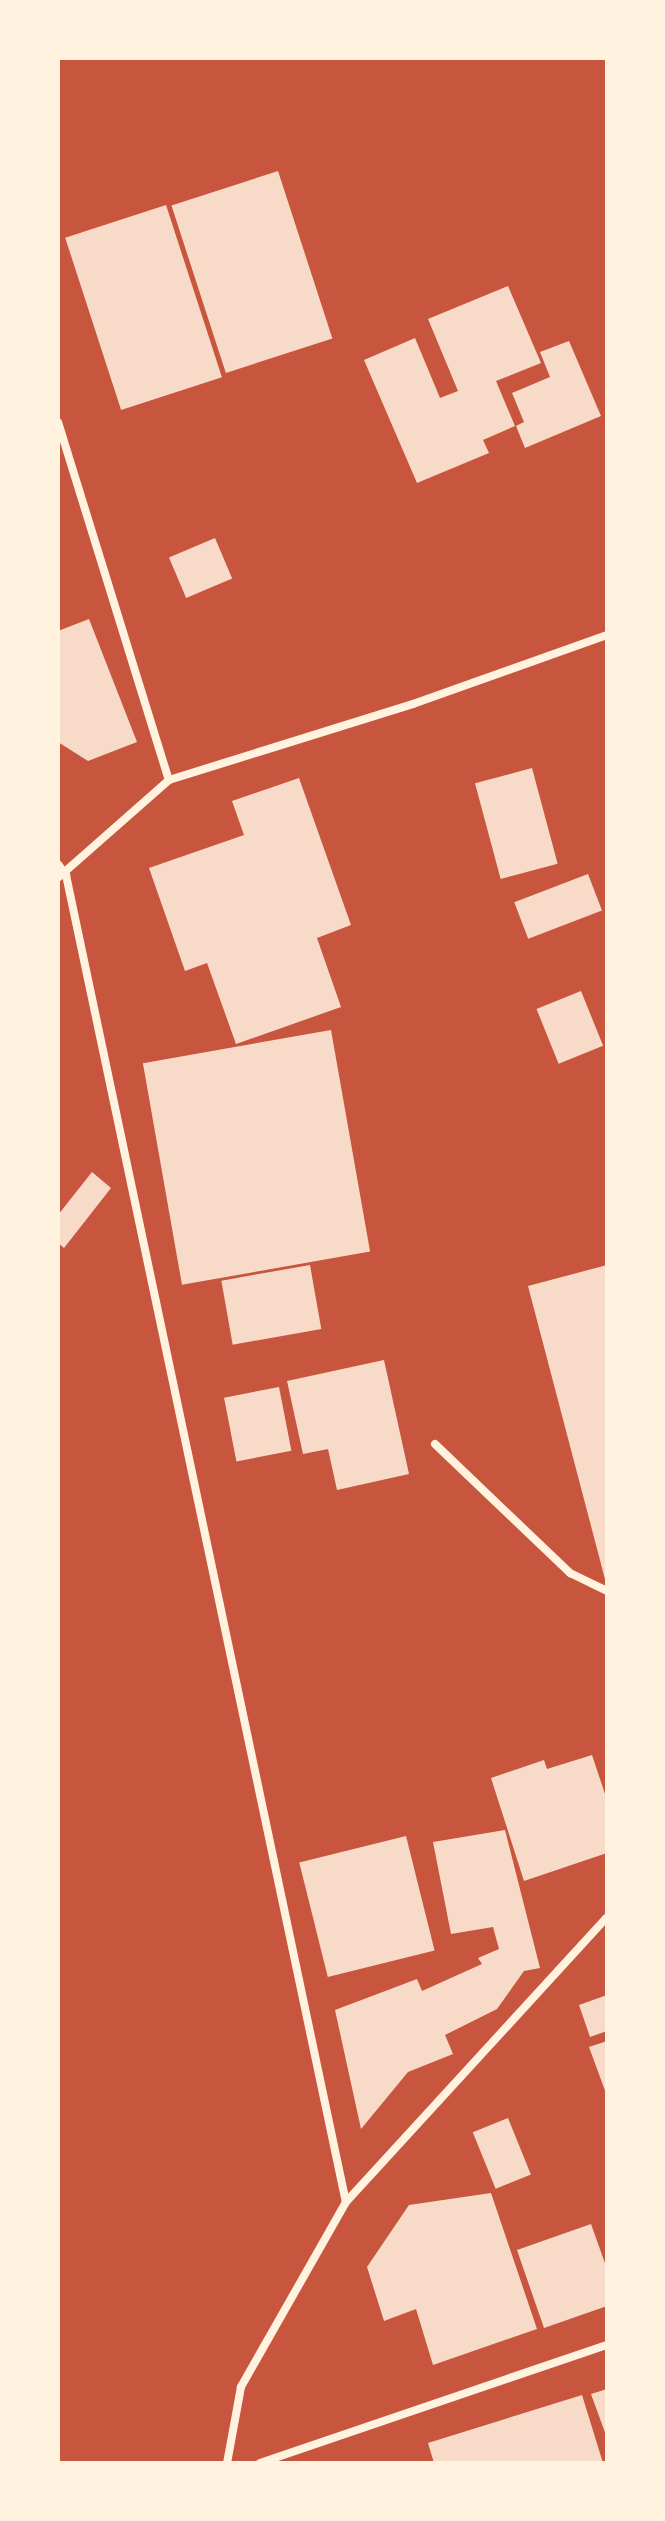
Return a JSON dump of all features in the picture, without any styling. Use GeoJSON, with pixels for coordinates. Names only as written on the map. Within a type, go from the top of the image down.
{"type":"FeatureCollection","features":[{"type":"Feature","properties":{"kind":"street"},"geometry":{"type":"LineString","coordinates":[[58,422],[169,780]]}},
{"type":"Feature","properties":{"kind":"street"},"geometry":{"type":"LineString","coordinates":[[62,876],[169,780],[413,704],[607,635]]}},
{"type":"Feature","properties":{"kind":"street"},"geometry":{"type":"LineString","coordinates":[[58,864],[346,2202]]}},
{"type":"Feature","properties":{"kind":"street"},"geometry":{"type":"LineString","coordinates":[[435,1444],[570,1573],[607,1591]]}},
{"type":"Feature","properties":{"kind":"street"},"geometry":{"type":"LineString","coordinates":[[227,2463],[241,2387],[346,2202],[607,1917]]}},
{"type":"Feature","properties":{"kind":"street"},"geometry":{"type":"LineString","coordinates":[[260,2463],[607,2345]]}},
{"type":"Feature","properties":{"kind":"building"},"geometry":{"type":"Polygon","coordinates":[[[278,171],[332,338],[226,373],[171,206],[278,171]]]}},
{"type":"Feature","properties":{"kind":"building"},"geometry":{"type":"Polygon","coordinates":[[[166,205],[222,377],[121,410],[65,238],[166,205]]]}},
{"type":"Feature","properties":{"kind":"building"},"geometry":{"type":"Polygon","coordinates":[[[508,286],[541,363],[496,381],[515,426],[483,440],[489,453],[417,483],[364,360],[415,338],[440,398],[458,391],[428,319],[508,286]]]}},
{"type":"Feature","properties":{"kind":"building"},"geometry":{"type":"Polygon","coordinates":[[[569,341],[601,416],[525,448],[516,426],[524,422],[512,393],[550,377],[540,352],[569,341]]]}},
{"type":"Feature","properties":{"kind":"building"},"geometry":{"type":"Polygon","coordinates":[[[215,538],[232,579],[186,598],[169,558],[215,538]]]}},
{"type":"Feature","properties":{"kind":"building"},"geometry":{"type":"Polygon","coordinates":[[[89,619],[137,742],[88,761],[58,742],[58,631],[89,619]]]}},
{"type":"Feature","properties":{"kind":"building"},"geometry":{"type":"Polygon","coordinates":[[[532,768],[558,864],[501,879],[475,783],[532,768]]]}},
{"type":"Feature","properties":{"kind":"building"},"geometry":{"type":"Polygon","coordinates":[[[299,778],[351,925],[317,938],[341,1007],[236,1044],[207,963],[185,971],[149,868],[244,835],[232,801],[299,778]]]}},
{"type":"Feature","properties":{"kind":"building"},"geometry":{"type":"Polygon","coordinates":[[[588,874],[602,910],[528,939],[514,902],[588,874]]]}},
{"type":"Feature","properties":{"kind":"building"},"geometry":{"type":"Polygon","coordinates":[[[581,991],[603,1046],[559,1064],[536,1009],[581,991]]]}},
{"type":"Feature","properties":{"kind":"building"},"geometry":{"type":"Polygon","coordinates":[[[331,1030],[370,1252],[182,1285],[143,1063],[331,1030]]]}},
{"type":"Feature","properties":{"kind":"building"},"geometry":{"type":"Polygon","coordinates":[[[92,1172],[111,1188],[64,1248],[58,1243],[58,1215],[92,1172]]]}},
{"type":"Feature","properties":{"kind":"building"},"geometry":{"type":"Polygon","coordinates":[[[310,1265],[321,1329],[233,1345],[221,1281],[310,1265]]]}},
{"type":"Feature","properties":{"kind":"building"},"geometry":{"type":"Polygon","coordinates":[[[607,1265],[607,1583],[606,1583],[528,1286],[607,1265]]]}},
{"type":"Feature","properties":{"kind":"building"},"geometry":{"type":"Polygon","coordinates":[[[384,1360],[409,1474],[337,1490],[328,1449],[303,1454],[287,1381],[384,1360]]]}},
{"type":"Feature","properties":{"kind":"building"},"geometry":{"type":"Polygon","coordinates":[[[279,1387],[291,1451],[236,1461],[224,1398],[279,1387]]]}},
{"type":"Feature","properties":{"kind":"building"},"geometry":{"type":"Polygon","coordinates":[[[592,1755],[607,1800],[607,1853],[524,1881],[491,1778],[544,1760],[547,1769],[592,1755]]]}},
{"type":"Feature","properties":{"kind":"building"},"geometry":{"type":"Polygon","coordinates":[[[505,1830],[540,1968],[524,1971],[497,2009],[445,2035],[453,2054],[408,2072],[361,2129],[335,2010],[417,1979],[422,1991],[482,1964],[478,1958],[499,1949],[493,1927],[451,1934],[433,1842],[505,1830]]]}},
{"type":"Feature","properties":{"kind":"building"},"geometry":{"type":"Polygon","coordinates":[[[406,1836],[435,1950],[328,1977],[299,1863],[406,1836]]]}},
{"type":"Feature","properties":{"kind":"building"},"geometry":{"type":"Polygon","coordinates":[[[607,1995],[607,2031],[590,2037],[579,2005],[607,1995]]]}},
{"type":"Feature","properties":{"kind":"building"},"geometry":{"type":"Polygon","coordinates":[[[607,2041],[607,2096],[589,2047],[607,2041]]]}},
{"type":"Feature","properties":{"kind":"building"},"geometry":{"type":"Polygon","coordinates":[[[508,2118],[531,2175],[496,2189],[473,2132],[508,2118]]]}},
{"type":"Feature","properties":{"kind":"building"},"geometry":{"type":"Polygon","coordinates":[[[491,2193],[537,2329],[433,2365],[416,2309],[384,2321],[367,2267],[409,2205],[491,2193]]]}},
{"type":"Feature","properties":{"kind":"building"},"geometry":{"type":"Polygon","coordinates":[[[591,2224],[607,2269],[607,2306],[544,2328],[517,2250],[591,2224]]]}},
{"type":"Feature","properties":{"kind":"building"},"geometry":{"type":"Polygon","coordinates":[[[607,2389],[607,2438],[591,2394],[607,2389]]]}},
{"type":"Feature","properties":{"kind":"building"},"geometry":{"type":"Polygon","coordinates":[[[582,2395],[603,2463],[434,2463],[428,2443],[582,2395]]]}}]}
